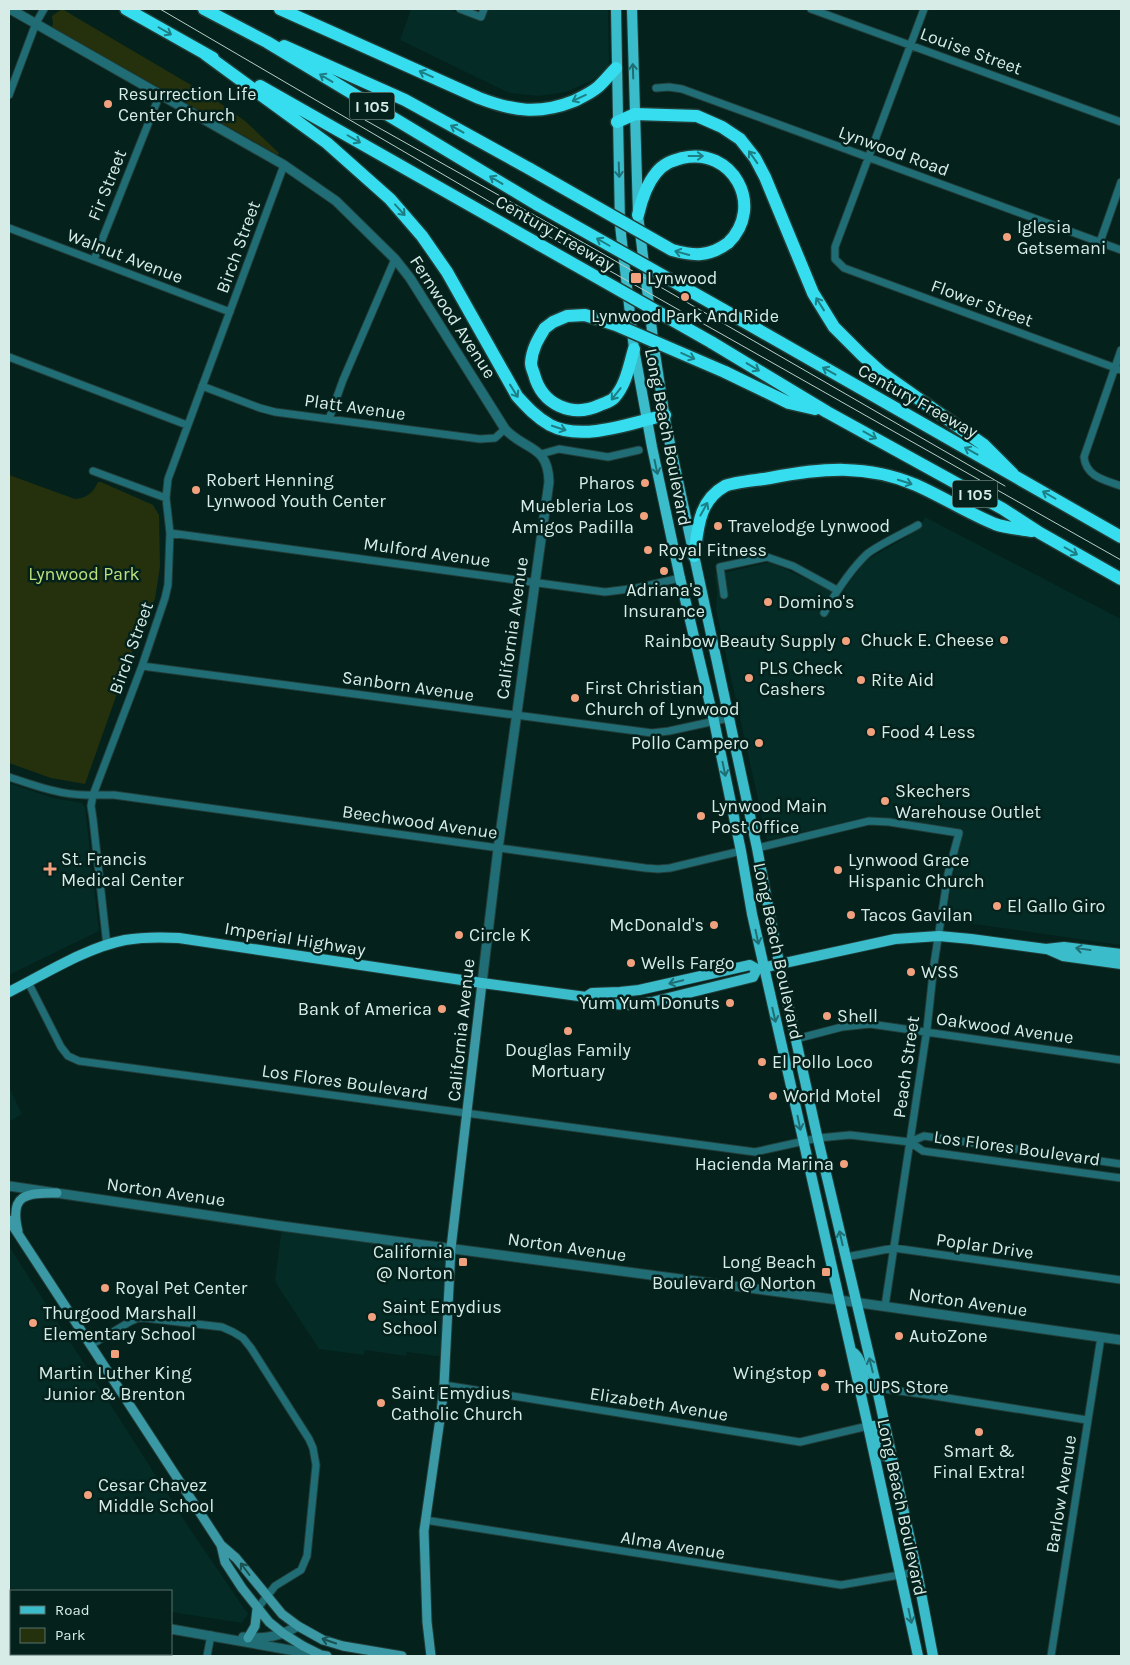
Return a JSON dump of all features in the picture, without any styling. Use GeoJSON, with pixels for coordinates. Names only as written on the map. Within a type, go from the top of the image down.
{"type":"FeatureCollection","features":[{"type":"Feature","properties":{"kind":"highway","name":"Century Freeway"},"geometry":{"type":"LineString","coordinates":[[126,9],[711,342],[827,412],[1003,509],[1040,533],[1121,579]]}},
{"type":"Feature","properties":{"kind":"highway","name":"Century Freeway"},"geometry":{"type":"LineString","coordinates":[[204,9],[266,42],[538,205],[1121,537]]}},
{"type":"Feature","properties":{"kind":"highway"},"geometry":{"type":"LineString","coordinates":[[280,9],[479,98],[500,106],[521,110],[538,111],[561,106],[582,97],[597,88],[616,68]]}},
{"type":"Feature","properties":{"kind":"highway"},"geometry":{"type":"LineString","coordinates":[[266,42],[288,47],[405,100],[672,250],[690,255],[705,254],[719,250],[737,234],[743,220],[745,202],[742,188],[733,174],[720,163],[706,156],[693,155],[669,161],[654,175],[641,203],[638,215]]}},
{"type":"Feature","properties":{"kind":"highway"},"geometry":{"type":"LineString","coordinates":[[205,54],[327,143],[390,199],[422,236],[446,272],[517,396],[532,413],[551,426],[570,431],[600,430],[664,415]]}},
{"type":"Feature","properties":{"kind":"highway"},"geometry":{"type":"LineString","coordinates":[[617,122],[635,114],[697,116],[722,127],[740,139],[755,158],[762,171],[813,293],[834,327],[882,373],[984,445],[1013,474]]}},
{"type":"Feature","properties":{"kind":"highway"},"geometry":{"type":"LineString","coordinates":[[634,349],[625,382],[613,400],[591,409],[568,410],[555,405],[541,392],[535,380],[531,364],[535,343],[545,328],[567,316],[585,315],[616,325],[725,372],[789,403],[827,412]]}},
{"type":"Feature","properties":{"kind":"highway"},"geometry":{"type":"LineString","coordinates":[[694,556],[700,515],[710,498],[726,486],[806,471],[831,469],[858,470],[890,477],[914,485],[996,525],[1040,533]]}},
{"type":"Feature","properties":{"kind":"main road","name":"Long Beach Boulevard"},"geometry":{"type":"LineString","coordinates":[[616,9],[620,225],[634,349],[680,578],[714,721],[741,851],[760,968],[803,1142],[918,1656]]}},
{"type":"Feature","properties":{"kind":"main road","name":"Long Beach Boulevard"},"geometry":{"type":"LineString","coordinates":[[632,9],[638,215],[664,415],[757,848],[779,963],[877,1390],[917,1572],[933,1656]]}},
{"type":"Feature","properties":{"kind":"main road","name":"Imperial Highway"},"geometry":{"type":"LineString","coordinates":[[9,992],[86,953],[124,940],[141,938],[179,938],[586,997],[590,1004],[632,1005],[652,1002],[753,977],[760,968],[779,963],[895,939],[939,936],[971,939],[1046,949],[1064,956],[1121,964]]}},
{"type":"Feature","properties":{"kind":"main road","name":"Imperial Highway"},"geometry":{"type":"LineString","coordinates":[[1046,949],[1064,947],[1121,954]]}},
{"type":"Feature","properties":{"kind":"main road","name":"California Avenue"},"geometry":{"type":"LineString","coordinates":[[431,1656],[424,1547],[426,1520],[444,1385],[451,1248],[482,983]]}},
{"type":"Feature","properties":{"kind":"main road"},"geometry":{"type":"LineString","coordinates":[[20,1238],[15,1214],[18,1201],[26,1195],[34,1193],[57,1193]]}},
{"type":"Feature","properties":{"kind":"main road"},"geometry":{"type":"LineString","coordinates":[[9,1220],[221,1545],[236,1558],[282,1614],[298,1626],[323,1640],[343,1646],[402,1656]]}},
{"type":"Feature","properties":{"kind":"main road"},"geometry":{"type":"LineString","coordinates":[[850,1352],[858,1357],[866,1388],[877,1390]]}},
{"type":"Feature","properties":{"kind":"main road"},"geometry":{"type":"LineString","coordinates":[[868,1426],[875,1426],[885,1456],[892,1459]]}},
{"type":"Feature","properties":{"kind":"main road"},"geometry":{"type":"LineString","coordinates":[[221,1545],[225,1562],[257,1609],[284,1634],[323,1656]]}},
{"type":"Feature","properties":{"kind":"main road"},"geometry":{"type":"LineString","coordinates":[[248,1638],[255,1626],[257,1609]]}},
{"type":"Feature","properties":{"kind":"street","name":"Fernwood Avenue"},"geometry":{"type":"LineString","coordinates":[[10,9],[284,165],[336,201],[395,259],[429,305],[505,429]]}},
{"type":"Feature","properties":{"kind":"street"},"geometry":{"type":"LineString","coordinates":[[9,95],[36,23],[44,9]]}},
{"type":"Feature","properties":{"kind":"street"},"geometry":{"type":"LineString","coordinates":[[460,9],[481,17],[484,9]]}},
{"type":"Feature","properties":{"kind":"street","name":"Louise Street"},"geometry":{"type":"LineString","coordinates":[[811,9],[1121,122]]}},
{"type":"Feature","properties":{"kind":"street"},"geometry":{"type":"LineString","coordinates":[[868,158],[924,9]]}},
{"type":"Feature","properties":{"kind":"street","name":"Lynwood Road"},"geometry":{"type":"LineString","coordinates":[[656,88],[682,89],[1121,250]]}},
{"type":"Feature","properties":{"kind":"street","name":"Fir Street"},"geometry":{"type":"LineString","coordinates":[[94,260],[160,94]]}},
{"type":"Feature","properties":{"kind":"street","name":"Flower Street"},"geometry":{"type":"LineString","coordinates":[[868,158],[835,247],[835,259],[844,268],[1118,369]]}},
{"type":"Feature","properties":{"kind":"street","name":"Birch Street"},"geometry":{"type":"LineString","coordinates":[[107,946],[92,819],[91,806],[93,795],[142,666],[165,598],[170,533],[166,498],[168,479],[284,165]]}},
{"type":"Feature","properties":{"kind":"street"},"geometry":{"type":"LineString","coordinates":[[1100,242],[1121,182]]}},
{"type":"Feature","properties":{"kind":"street","name":"Walnut Avenue"},"geometry":{"type":"LineString","coordinates":[[9,228],[230,312]]}},
{"type":"Feature","properties":{"kind":"street"},"geometry":{"type":"LineString","coordinates":[[329,419],[343,380],[395,259]]}},
{"type":"Feature","properties":{"kind":"street"},"geometry":{"type":"LineString","coordinates":[[1121,350],[1118,369],[1085,450],[1084,463],[1097,478],[1121,486]]}},
{"type":"Feature","properties":{"kind":"street"},"geometry":{"type":"LineString","coordinates":[[9,357],[187,425]]}},
{"type":"Feature","properties":{"kind":"street","name":"Platt Avenue"},"geometry":{"type":"LineString","coordinates":[[202,386],[267,410],[329,419],[480,439],[495,438],[505,429]]}},
{"type":"Feature","properties":{"kind":"street"},"geometry":{"type":"LineString","coordinates":[[505,429],[515,438],[541,454],[559,449],[608,457],[639,450]]}},
{"type":"Feature","properties":{"kind":"street","name":"California Avenue"},"geometry":{"type":"LineString","coordinates":[[482,983],[498,848],[549,482],[548,472],[541,454]]}},
{"type":"Feature","properties":{"kind":"street"},"geometry":{"type":"LineString","coordinates":[[93,471],[166,498]]}},
{"type":"Feature","properties":{"kind":"street"},"geometry":{"type":"LineString","coordinates":[[824,613],[837,590],[851,571],[869,553],[918,526]]}},
{"type":"Feature","properties":{"kind":"street","name":"Mulford Avenue"},"geometry":{"type":"LineString","coordinates":[[170,533],[605,592],[637,588],[680,578]]}},
{"type":"Feature","properties":{"kind":"street"},"geometry":{"type":"LineString","coordinates":[[724,595],[720,567],[766,557],[793,566],[837,590]]}},
{"type":"Feature","properties":{"kind":"street","name":"Sanborn Avenue"},"geometry":{"type":"LineString","coordinates":[[142,666],[652,733],[729,718]]}},
{"type":"Feature","properties":{"kind":"street","name":"Beechwood Avenue"},"geometry":{"type":"LineString","coordinates":[[9,777],[50,790],[85,795],[114,795],[658,869],[741,851]]}},
{"type":"Feature","properties":{"kind":"street","name":"Peach Street"},"geometry":{"type":"LineString","coordinates":[[757,848],[869,821],[889,822],[959,834],[948,874],[885,1306]]}},
{"type":"Feature","properties":{"kind":"street","name":"Los Flores Boulevard"},"geometry":{"type":"LineString","coordinates":[[28,982],[61,1047],[73,1059],[755,1152],[818,1138],[850,1135],[910,1142],[923,1151],[1121,1178]]}},
{"type":"Feature","properties":{"kind":"street","name":"Oakwood Avenue"},"geometry":{"type":"LineString","coordinates":[[796,1039],[842,1027],[870,1024],[1121,1060]]}},
{"type":"Feature","properties":{"kind":"street","name":"Los Flores Boulevard"},"geometry":{"type":"LineString","coordinates":[[910,1142],[924,1136],[1121,1164]]}},
{"type":"Feature","properties":{"kind":"street","name":"Norton Avenue"},"geometry":{"type":"LineString","coordinates":[[9,1186],[281,1226],[856,1302],[1121,1340]]}},
{"type":"Feature","properties":{"kind":"street","name":"Poplar Drive"},"geometry":{"type":"LineString","coordinates":[[846,1257],[894,1248],[1121,1280]]}},
{"type":"Feature","properties":{"kind":"street"},"geometry":{"type":"LineString","coordinates":[[91,1345],[138,1318],[222,1328],[243,1338],[251,1348],[309,1438],[316,1465],[309,1543],[305,1563],[301,1570],[275,1586],[257,1609]]}},
{"type":"Feature","properties":{"kind":"street","name":"Barlow Avenue"},"geometry":{"type":"LineString","coordinates":[[1051,1656],[1101,1336]]}},
{"type":"Feature","properties":{"kind":"street","name":"Elizabeth Avenue"},"geometry":{"type":"LineString","coordinates":[[444,1385],[800,1442],[868,1426]]}},
{"type":"Feature","properties":{"kind":"street"},"geometry":{"type":"LineString","coordinates":[[877,1390],[884,1389],[1087,1420]]}},
{"type":"Feature","properties":{"kind":"street","name":"Alma Avenue"},"geometry":{"type":"LineString","coordinates":[[426,1520],[841,1585],[917,1572]]}},
{"type":"Feature","properties":{"kind":"street"},"geometry":{"type":"LineString","coordinates":[[211,1635],[248,1638],[275,1636],[284,1634],[298,1626]]}},
{"type":"Feature","properties":{"kind":"street"},"geometry":{"type":"LineString","coordinates":[[172,1629],[323,1656]]}},
{"type":"Feature","properties":{"kind":"street"},"geometry":{"type":"LineString","coordinates":[[207,1656],[211,1635]]}},
{"type":"Feature","properties":{"kind":"shaded area"},"geometry":{"type":"Polygon","coordinates":[[[411,9],[449,9],[483,22],[488,9],[608,9],[608,67],[591,81],[566,92],[538,96],[509,93],[400,40],[411,9]]]}},
{"type":"Feature","properties":{"kind":"shaded area"},"geometry":{"type":"Polygon","coordinates":[[[925,517],[1121,619],[1121,945],[945,920],[962,830],[879,817],[865,818],[767,840],[716,610],[717,591],[715,575],[770,562],[840,595],[865,561],[917,531],[925,517]]]}},
{"type":"Feature","properties":{"kind":"shaded area","name":"St. Francis Medical Center"},"geometry":{"type":"Polygon","coordinates":[[[9,783],[53,798],[82,803],[85,807],[99,931],[9,975],[9,783]]]}},
{"type":"Feature","properties":{"kind":"shaded area"},"geometry":{"type":"Polygon","coordinates":[[[9,1087],[22,1114],[9,1122],[9,1087]]]}},
{"type":"Feature","properties":{"kind":"shaded area","name":"Saint Emydius School"},"geometry":{"type":"Polygon","coordinates":[[[282,1227],[450,1248],[444,1357],[407,1352],[406,1356],[365,1350],[364,1355],[319,1349],[275,1280],[282,1227]]]}},
{"type":"Feature","properties":{"kind":"shaded area","name":"Cesar Chavez Middle School"},"geometry":{"type":"Polygon","coordinates":[[[9,1246],[190,1529],[248,1614],[242,1623],[172,1612],[172,1590],[22,1590],[9,1588],[9,1246]]]}},
{"type":"Feature","properties":{"kind":"green space"},"geometry":{"type":"Polygon","coordinates":[[[62,9],[213,98],[245,121],[279,153],[278,155],[52,27],[52,16],[62,9]]]}},
{"type":"Feature","properties":{"kind":"green space","name":"Lynwood Park"},"geometry":{"type":"Polygon","coordinates":[[[9,475],[75,499],[89,494],[98,482],[101,482],[153,505],[159,515],[160,566],[155,599],[130,657],[85,784],[51,778],[9,763],[9,475]]]}},
{"type":"Feature","properties":{"kind":"tram line"},"geometry":{"type":"LineString","coordinates":[[160,9],[550,237],[1121,560]]}},
{"type":"Feature","properties":{"kind":"tram line"},"geometry":{"type":"LineString","coordinates":[[365,120],[598,251],[1005,486]]}},
{"type":"Feature","properties":{"kind":"place","name":"Resurrection Life Center Church"},"geometry":{"type":"Point","coordinates":[108,104]}},
{"type":"Feature","properties":{"kind":"place","name":"Iglesia Getsemani"},"geometry":{"type":"Point","coordinates":[1007,237]}},
{"type":"Feature","properties":{"kind":"place","name":"Lynwood"},"geometry":{"type":"Point","coordinates":[636,278]}},
{"type":"Feature","properties":{"kind":"place","name":"Lynwood Park And Ride"},"geometry":{"type":"Point","coordinates":[685,297]}},
{"type":"Feature","properties":{"kind":"place","name":"Pharos"},"geometry":{"type":"Point","coordinates":[645,483]}},
{"type":"Feature","properties":{"kind":"place","name":"Robert Henning Lynwood Youth Center"},"geometry":{"type":"Point","coordinates":[196,490]}},
{"type":"Feature","properties":{"kind":"place","name":"Muebleria Los Amigos Padilla"},"geometry":{"type":"Point","coordinates":[644,516]}},
{"type":"Feature","properties":{"kind":"place","name":"Travelodge Lynwood"},"geometry":{"type":"Point","coordinates":[718,526]}},
{"type":"Feature","properties":{"kind":"place","name":"Royal Fitness"},"geometry":{"type":"Point","coordinates":[648,550]}},
{"type":"Feature","properties":{"kind":"place","name":"Adriana's Insurance"},"geometry":{"type":"Point","coordinates":[664,571]}},
{"type":"Feature","properties":{"kind":"place","name":"Domino's"},"geometry":{"type":"Point","coordinates":[768,602]}},
{"type":"Feature","properties":{"kind":"place","name":"Chuck E. Cheese"},"geometry":{"type":"Point","coordinates":[1004,640]}},
{"type":"Feature","properties":{"kind":"place","name":"Rainbow Beauty Supply"},"geometry":{"type":"Point","coordinates":[846,641]}},
{"type":"Feature","properties":{"kind":"place","name":"PLS Check Cashers"},"geometry":{"type":"Point","coordinates":[749,678]}},
{"type":"Feature","properties":{"kind":"place","name":"Rite Aid"},"geometry":{"type":"Point","coordinates":[861,680]}},
{"type":"Feature","properties":{"kind":"place","name":"First Christian Church of Lynwood"},"geometry":{"type":"Point","coordinates":[575,698]}},
{"type":"Feature","properties":{"kind":"place","name":"Food 4 Less"},"geometry":{"type":"Point","coordinates":[871,732]}},
{"type":"Feature","properties":{"kind":"place","name":"Pollo Campero"},"geometry":{"type":"Point","coordinates":[759,743]}},
{"type":"Feature","properties":{"kind":"place","name":"Skechers Warehouse Outlet"},"geometry":{"type":"Point","coordinates":[885,801]}},
{"type":"Feature","properties":{"kind":"place","name":"Lynwood Main Post Office"},"geometry":{"type":"Point","coordinates":[701,816]}},
{"type":"Feature","properties":{"kind":"place","name":"St. Francis Medical Center"},"geometry":{"type":"Point","coordinates":[50,869]}},
{"type":"Feature","properties":{"kind":"place","name":"Lynwood Grace Hispanic Church"},"geometry":{"type":"Point","coordinates":[838,870]}},
{"type":"Feature","properties":{"kind":"place","name":"El Gallo Giro"},"geometry":{"type":"Point","coordinates":[997,906]}},
{"type":"Feature","properties":{"kind":"place","name":"Tacos Gavilan"},"geometry":{"type":"Point","coordinates":[851,915]}},
{"type":"Feature","properties":{"kind":"place","name":"McDonald's"},"geometry":{"type":"Point","coordinates":[714,925]}},
{"type":"Feature","properties":{"kind":"place","name":"Circle K"},"geometry":{"type":"Point","coordinates":[459,935]}},
{"type":"Feature","properties":{"kind":"place","name":"Wells Fargo"},"geometry":{"type":"Point","coordinates":[631,963]}},
{"type":"Feature","properties":{"kind":"place","name":"WSS"},"geometry":{"type":"Point","coordinates":[911,972]}},
{"type":"Feature","properties":{"kind":"place","name":"Yum Yum Donuts"},"geometry":{"type":"Point","coordinates":[730,1003]}},
{"type":"Feature","properties":{"kind":"place","name":"Bank of America"},"geometry":{"type":"Point","coordinates":[442,1009]}},
{"type":"Feature","properties":{"kind":"place","name":"Shell"},"geometry":{"type":"Point","coordinates":[827,1016]}},
{"type":"Feature","properties":{"kind":"place","name":"Douglas Family Mortuary"},"geometry":{"type":"Point","coordinates":[568,1031]}},
{"type":"Feature","properties":{"kind":"place","name":"El Pollo Loco"},"geometry":{"type":"Point","coordinates":[762,1062]}},
{"type":"Feature","properties":{"kind":"place","name":"World Motel"},"geometry":{"type":"Point","coordinates":[773,1096]}},
{"type":"Feature","properties":{"kind":"place","name":"Hacienda Marina"},"geometry":{"type":"Point","coordinates":[844,1164]}},
{"type":"Feature","properties":{"kind":"place","name":"California @ Norton"},"geometry":{"type":"Point","coordinates":[463,1262]}},
{"type":"Feature","properties":{"kind":"place","name":"Long Beach Boulevard @ Norton"},"geometry":{"type":"Point","coordinates":[826,1272]}},
{"type":"Feature","properties":{"kind":"place","name":"Royal Pet Center"},"geometry":{"type":"Point","coordinates":[105,1288]}},
{"type":"Feature","properties":{"kind":"place","name":"Saint Emydius School"},"geometry":{"type":"Point","coordinates":[372,1317]}},
{"type":"Feature","properties":{"kind":"place","name":"Thurgood Marshall Elementary School"},"geometry":{"type":"Point","coordinates":[33,1323]}},
{"type":"Feature","properties":{"kind":"place","name":"AutoZone"},"geometry":{"type":"Point","coordinates":[899,1336]}},
{"type":"Feature","properties":{"kind":"place","name":"Martin Luther King Junior & Brenton"},"geometry":{"type":"Point","coordinates":[115,1354]}},
{"type":"Feature","properties":{"kind":"place","name":"Wingstop"},"geometry":{"type":"Point","coordinates":[822,1373]}},
{"type":"Feature","properties":{"kind":"place","name":"The UPS Store"},"geometry":{"type":"Point","coordinates":[825,1387]}},
{"type":"Feature","properties":{"kind":"place","name":"Saint Emydius Catholic Church"},"geometry":{"type":"Point","coordinates":[381,1403]}},
{"type":"Feature","properties":{"kind":"place","name":"Smart & Final Extra!"},"geometry":{"type":"Point","coordinates":[979,1432]}},
{"type":"Feature","properties":{"kind":"place","name":"Cesar Chavez Middle School"},"geometry":{"type":"Point","coordinates":[88,1495]}}]}
